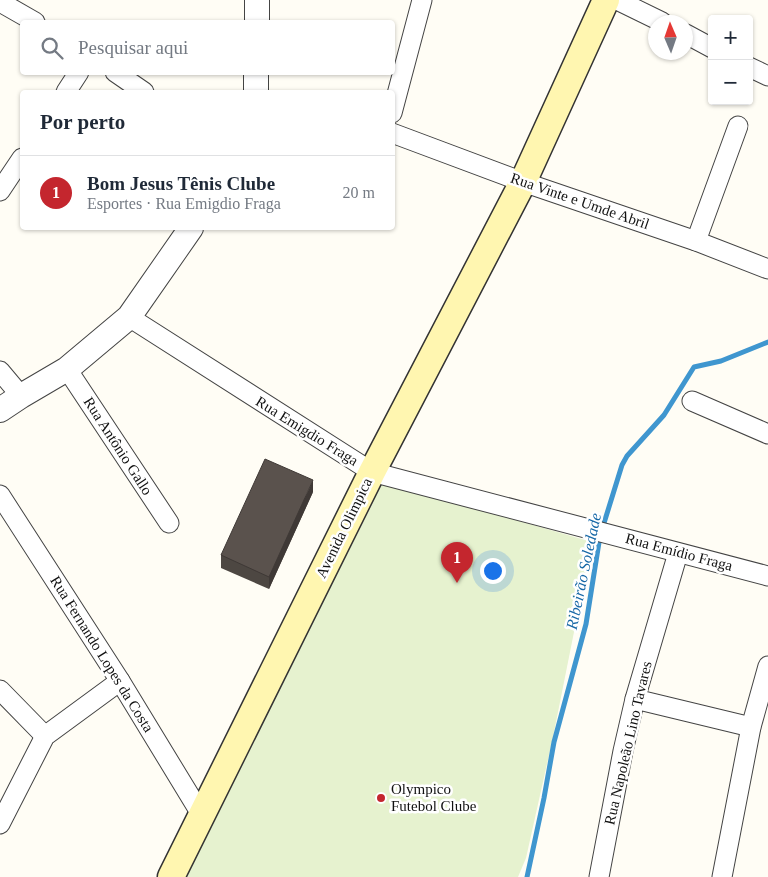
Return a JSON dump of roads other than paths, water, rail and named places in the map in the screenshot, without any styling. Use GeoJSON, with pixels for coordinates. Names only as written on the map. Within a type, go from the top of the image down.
{"type":"FeatureCollection","features":[{"type":"Feature","properties":{"kind":"main road","name":"Avenida Olimpica"},"geometry":{"type":"LineString","coordinates":[[171,877],[372,472],[523,182],[606,0]]}},
{"type":"Feature","properties":{"kind":"street"},"geometry":{"type":"LineString","coordinates":[[257,0],[257,20]]}},
{"type":"Feature","properties":{"kind":"street"},"geometry":{"type":"LineString","coordinates":[[395,102],[422,0]]}},
{"type":"Feature","properties":{"kind":"street"},"geometry":{"type":"LineString","coordinates":[[617,0],[648,15]]}},
{"type":"Feature","properties":{"kind":"street"},"geometry":{"type":"LineString","coordinates":[[0,2],[32,20]]}},
{"type":"Feature","properties":{"kind":"street"},"geometry":{"type":"LineString","coordinates":[[693,38],[708,46]]}},
{"type":"Feature","properties":{"kind":"street"},"geometry":{"type":"LineString","coordinates":[[753,69],[768,76]]}},
{"type":"Feature","properties":{"kind":"street"},"geometry":{"type":"LineString","coordinates":[[67,90],[77,75]]}},
{"type":"Feature","properties":{"kind":"street"},"geometry":{"type":"LineString","coordinates":[[119,75],[141,90]]}},
{"type":"Feature","properties":{"kind":"street"},"geometry":{"type":"LineString","coordinates":[[256,75],[256,90]]}},
{"type":"Feature","properties":{"kind":"street"},"geometry":{"type":"LineString","coordinates":[[696,241],[738,126]]}},
{"type":"Feature","properties":{"kind":"street","name":"Rua Vinte e Umde Abril"},"geometry":{"type":"LineString","coordinates":[[395,134],[523,182],[696,241],[768,269]]}},
{"type":"Feature","properties":{"kind":"street"},"geometry":{"type":"LineString","coordinates":[[0,192],[20,161]]}},
{"type":"Feature","properties":{"kind":"street"},"geometry":{"type":"LineString","coordinates":[[0,410],[67,369],[129,318],[190,230]]}},
{"type":"Feature","properties":{"kind":"street","name":"Rua Emigdio Fraga"},"geometry":{"type":"LineString","coordinates":[[129,318],[372,472],[590,528]]}},
{"type":"Feature","properties":{"kind":"street","name":"Rua Antônio Gallo"},"geometry":{"type":"LineString","coordinates":[[67,369],[169,523]]}},
{"type":"Feature","properties":{"kind":"street"},"geometry":{"type":"LineString","coordinates":[[0,371],[21,396]]}},
{"type":"Feature","properties":{"kind":"street"},"geometry":{"type":"LineString","coordinates":[[692,401],[768,434]]}},
{"type":"Feature","properties":{"kind":"street","name":"Rua Fernando Lopes da Costa"},"geometry":{"type":"LineString","coordinates":[[0,495],[120,681],[201,814]]}},
{"type":"Feature","properties":{"kind":"street","name":"Rua Emídio Fraga"},"geometry":{"type":"LineString","coordinates":[[590,528],[768,576]]}},
{"type":"Feature","properties":{"kind":"street","name":"Rua Napoleão Lino Tavares"},"geometry":{"type":"LineString","coordinates":[[599,877],[635,699],[678,553]]}},
{"type":"Feature","properties":{"kind":"street"},"geometry":{"type":"LineString","coordinates":[[722,877],[750,727],[768,666]]}},
{"type":"Feature","properties":{"kind":"street"},"geometry":{"type":"LineString","coordinates":[[0,824],[4,805],[45,736],[120,681]]}},
{"type":"Feature","properties":{"kind":"street"},"geometry":{"type":"LineString","coordinates":[[0,690],[45,736]]}},
{"type":"Feature","properties":{"kind":"street"},"geometry":{"type":"LineString","coordinates":[[635,699],[750,727]]}},
{"type":"Feature","properties":{"kind":"waterway","name":"Ribeirão Soledade"},"geometry":{"type":"LineString","coordinates":[[527,877],[554,742],[586,624],[600,536],[622,465],[627,456],[664,415],[694,367],[721,361],[768,342]]}},
{"type":"Feature","properties":{"kind":"place","name":"Bom Jesus Tênis Clube"},"geometry":{"type":"Point","coordinates":[457,583]}},
{"type":"Feature","properties":{"kind":"place","name":"Olympico Futebol Clube"},"geometry":{"type":"Point","coordinates":[381,798]}}]}
